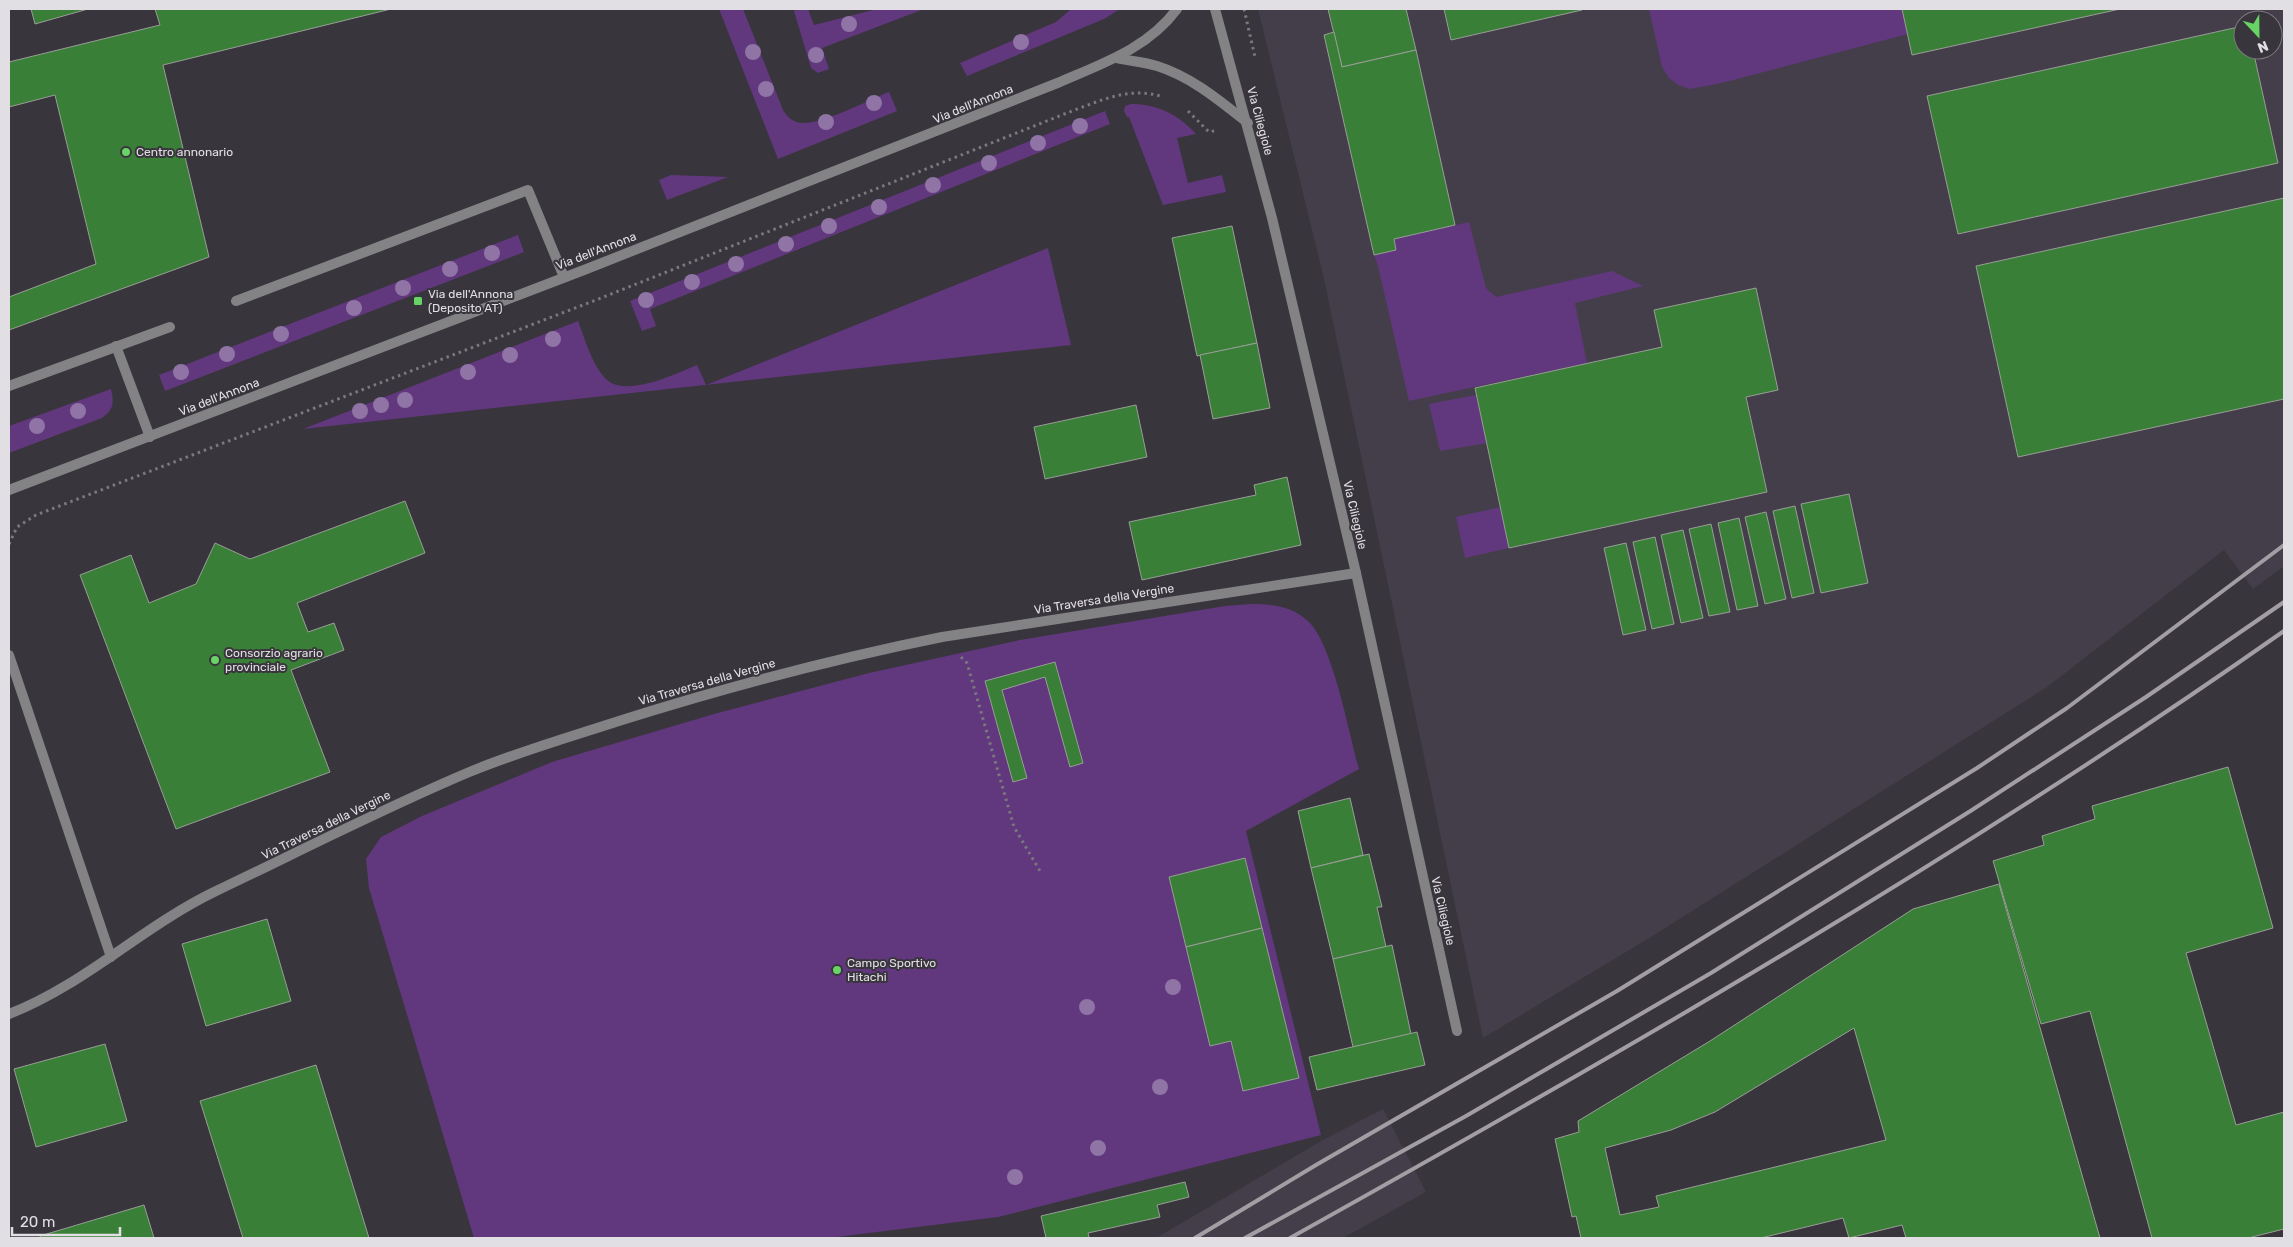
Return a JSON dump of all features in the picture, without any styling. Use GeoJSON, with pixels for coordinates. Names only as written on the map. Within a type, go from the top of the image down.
{"type":"FeatureCollection","features":[{"type":"Feature","properties":{"kind":"street","name":"Via dell'Annona"},"geometry":{"type":"LineString","coordinates":[[9,490],[564,277],[948,127],[1116,58],[1153,36],[1177,9]]}},
{"type":"Feature","properties":{"kind":"street","name":"Via Ciliegiole"},"geometry":{"type":"LineString","coordinates":[[1215,9],[1248,123],[1272,218],[1356,573],[1457,1031]]}},
{"type":"Feature","properties":{"kind":"street"},"geometry":{"type":"LineString","coordinates":[[1116,58],[1156,66],[1186,79],[1204,88],[1248,123]]}},
{"type":"Feature","properties":{"kind":"street"},"geometry":{"type":"LineString","coordinates":[[236,301],[528,190],[564,277]]}},
{"type":"Feature","properties":{"kind":"street"},"geometry":{"type":"LineString","coordinates":[[9,386],[170,326]]}},
{"type":"Feature","properties":{"kind":"street"},"geometry":{"type":"LineString","coordinates":[[116,346],[150,437]]}},
{"type":"Feature","properties":{"kind":"street","name":"Via Traversa della Vergine"},"geometry":{"type":"LineString","coordinates":[[9,1014],[67,986],[210,894],[470,772],[555,741],[714,691],[801,668],[942,637],[1356,573]]}},
{"type":"Feature","properties":{"kind":"street"},"geometry":{"type":"LineString","coordinates":[[9,655],[111,957]]}},
{"type":"Feature","properties":{"kind":"path"},"geometry":{"type":"LineString","coordinates":[[9,544],[17,527],[36,515],[596,300],[1072,111],[1121,94],[1144,92],[1167,98]]}},
{"type":"Feature","properties":{"kind":"path"},"geometry":{"type":"LineString","coordinates":[[1186,108],[1209,132],[1248,123]]}},
{"type":"Feature","properties":{"kind":"path"},"geometry":{"type":"LineString","coordinates":[[942,637],[967,663],[1014,827],[1040,871]]}},
{"type":"Feature","properties":{"kind":"shaded area"},"geometry":{"type":"Polygon","coordinates":[[[719,9],[743,9],[783,110],[793,120],[801,123],[810,123],[845,111],[889,92],[897,111],[778,159],[719,9]]]}},
{"type":"Feature","properties":{"kind":"shaded area"},"geometry":{"type":"Polygon","coordinates":[[[797,9],[808,9],[814,25],[877,9],[924,9],[822,48],[829,69],[818,73],[811,68],[794,11],[797,9]]]}},
{"type":"Feature","properties":{"kind":"shaded area"},"geometry":{"type":"Polygon","coordinates":[[[1071,9],[1120,9],[1104,19],[967,76],[960,63],[1056,22],[1071,9]]]}},
{"type":"Feature","properties":{"kind":"shaded area"},"geometry":{"type":"Polygon","coordinates":[[[1258,9],[2284,9],[2284,566],[2253,589],[2224,550],[2047,687],[1651,937],[1483,1038],[1324,279],[1258,9]]]}},
{"type":"Feature","properties":{"kind":"shaded area"},"geometry":{"type":"Polygon","coordinates":[[[1649,9],[1902,9],[1908,34],[1722,83],[1690,89],[1678,85],[1669,78],[1662,67],[1649,9]]]}},
{"type":"Feature","properties":{"kind":"shaded area"},"geometry":{"type":"Polygon","coordinates":[[[1131,104],[1158,108],[1174,116],[1189,127],[1196,134],[1177,138],[1188,183],[1222,175],[1226,192],[1163,205],[1129,117],[1127,117],[1124,111],[1125,106],[1131,104]]]}},
{"type":"Feature","properties":{"kind":"shaded area"},"geometry":{"type":"Polygon","coordinates":[[[1105,111],[1110,124],[650,309],[656,326],[642,331],[630,301],[1105,111]]]}},
{"type":"Feature","properties":{"kind":"shaded area"},"geometry":{"type":"Polygon","coordinates":[[[671,175],[728,177],[667,200],[659,180],[671,175]]]}},
{"type":"Feature","properties":{"kind":"shaded area"},"geometry":{"type":"Polygon","coordinates":[[[1469,222],[1486,288],[1496,297],[1612,271],[1643,286],[1575,303],[1587,363],[1409,401],[1374,255],[1396,250],[1394,239],[1469,222]]]}},
{"type":"Feature","properties":{"kind":"shaded area"},"geometry":{"type":"Polygon","coordinates":[[[518,235],[524,252],[165,391],[159,375],[518,235]]]}},
{"type":"Feature","properties":{"kind":"shaded area"},"geometry":{"type":"Polygon","coordinates":[[[1048,248],[1071,345],[706,385],[1048,248]]]}},
{"type":"Feature","properties":{"kind":"shaded area"},"geometry":{"type":"Polygon","coordinates":[[[578,321],[595,364],[604,377],[613,383],[623,386],[636,386],[663,379],[697,365],[706,385],[303,429],[578,321]]]}},
{"type":"Feature","properties":{"kind":"shaded area"},"geometry":{"type":"Polygon","coordinates":[[[111,389],[113,398],[111,409],[102,418],[9,453],[9,426],[111,389]]]}},
{"type":"Feature","properties":{"kind":"shaded area"},"geometry":{"type":"Polygon","coordinates":[[[1476,395],[1487,443],[1440,451],[1429,404],[1476,395]]]}},
{"type":"Feature","properties":{"kind":"shaded area"},"geometry":{"type":"Polygon","coordinates":[[[1501,507],[1509,548],[1465,558],[1456,517],[1501,507]]]}},
{"type":"Feature","properties":{"kind":"shaded area","name":"Campo Sportivo Hitachi"},"geometry":{"type":"Polygon","coordinates":[[[1274,605],[1295,612],[1308,621],[1317,633],[1325,649],[1339,690],[1359,769],[1246,831],[1321,1135],[998,1217],[829,1238],[474,1238],[369,888],[366,859],[381,837],[422,816],[552,762],[714,714],[869,673],[1020,640],[1225,606],[1274,605]]]}},
{"type":"Feature","properties":{"kind":"shaded area"},"geometry":{"type":"Polygon","coordinates":[[[1383,1109],[1426,1192],[1343,1238],[1156,1238],[1323,1140],[1383,1109]]]}},
{"type":"Feature","properties":{"kind":"building"},"geometry":{"type":"Polygon","coordinates":[[[31,9],[88,9],[35,24],[31,9]]]}},
{"type":"Feature","properties":{"kind":"building","name":"Centro annonario"},"geometry":{"type":"Polygon","coordinates":[[[155,9],[391,9],[163,65],[209,257],[9,330],[9,297],[96,264],[55,95],[9,107],[9,62],[160,25],[155,9]]]}},
{"type":"Feature","properties":{"kind":"building"},"geometry":{"type":"Polygon","coordinates":[[[1328,9],[1406,9],[1416,50],[1342,67],[1328,9]]]}},
{"type":"Feature","properties":{"kind":"building"},"geometry":{"type":"Polygon","coordinates":[[[1444,9],[1582,9],[1582,10],[1451,40],[1444,9]]]}},
{"type":"Feature","properties":{"kind":"building"},"geometry":{"type":"Polygon","coordinates":[[[1902,9],[2120,9],[1912,55],[1902,9]]]}},
{"type":"Feature","properties":{"kind":"building"},"geometry":{"type":"Polygon","coordinates":[[[2233,28],[2233,60],[2255,60],[2278,163],[1958,234],[1927,96],[2233,28]]]}},
{"type":"Feature","properties":{"kind":"building"},"geometry":{"type":"Polygon","coordinates":[[[1334,32],[1342,67],[1416,50],[1455,225],[1394,239],[1396,250],[1374,255],[1324,35],[1334,32]]]}},
{"type":"Feature","properties":{"kind":"building"},"geometry":{"type":"Polygon","coordinates":[[[2284,198],[2284,399],[2018,457],[1976,266],[2284,198]]]}},
{"type":"Feature","properties":{"kind":"building"},"geometry":{"type":"Polygon","coordinates":[[[1232,226],[1257,343],[1197,356],[1172,238],[1232,226]]]}},
{"type":"Feature","properties":{"kind":"building"},"geometry":{"type":"Polygon","coordinates":[[[1756,288],[1778,390],[1746,397],[1767,492],[1509,548],[1475,388],[1662,347],[1654,310],[1756,288]]]}},
{"type":"Feature","properties":{"kind":"building"},"geometry":{"type":"Polygon","coordinates":[[[1257,343],[1270,408],[1213,419],[1200,355],[1257,343]]]}},
{"type":"Feature","properties":{"kind":"building"},"geometry":{"type":"Polygon","coordinates":[[[1136,405],[1147,457],[1045,479],[1034,427],[1136,405]]]}},
{"type":"Feature","properties":{"kind":"building"},"geometry":{"type":"Polygon","coordinates":[[[1287,477],[1301,545],[1142,580],[1129,522],[1256,495],[1254,485],[1287,477]]]}},
{"type":"Feature","properties":{"kind":"building"},"geometry":{"type":"Polygon","coordinates":[[[1849,494],[1868,583],[1821,593],[1801,504],[1849,494]]]}},
{"type":"Feature","properties":{"kind":"building","name":"Consorzio agrario provinciale"},"geometry":{"type":"Polygon","coordinates":[[[405,501],[425,553],[297,603],[308,632],[334,623],[344,650],[291,670],[330,772],[176,829],[80,575],[131,555],[149,603],[196,584],[215,543],[250,559],[405,501]]]}},
{"type":"Feature","properties":{"kind":"building"},"geometry":{"type":"Polygon","coordinates":[[[1795,506],[1814,593],[1792,598],[1773,511],[1795,506]]]}},
{"type":"Feature","properties":{"kind":"building"},"geometry":{"type":"Polygon","coordinates":[[[1766,512],[1786,599],[1765,604],[1745,517],[1766,512]]]}},
{"type":"Feature","properties":{"kind":"building"},"geometry":{"type":"Polygon","coordinates":[[[1739,518],[1758,606],[1737,610],[1718,523],[1739,518]]]}},
{"type":"Feature","properties":{"kind":"building"},"geometry":{"type":"Polygon","coordinates":[[[1711,524],[1730,612],[1709,616],[1689,529],[1711,524]]]}},
{"type":"Feature","properties":{"kind":"building"},"geometry":{"type":"Polygon","coordinates":[[[1683,530],[1703,618],[1681,623],[1661,535],[1683,530]]]}},
{"type":"Feature","properties":{"kind":"building"},"geometry":{"type":"Polygon","coordinates":[[[1655,537],[1674,624],[1652,629],[1633,542],[1655,537]]]}},
{"type":"Feature","properties":{"kind":"building"},"geometry":{"type":"Polygon","coordinates":[[[1626,543],[1646,630],[1623,635],[1604,548],[1626,543]]]}},
{"type":"Feature","properties":{"kind":"building"},"geometry":{"type":"Polygon","coordinates":[[[1055,662],[1083,763],[1070,767],[1045,677],[1002,690],[1027,778],[1013,782],[985,681],[1055,662]]]}},
{"type":"Feature","properties":{"kind":"building"},"geometry":{"type":"Polygon","coordinates":[[[2228,767],[2273,928],[2186,953],[2236,1125],[2284,1112],[2284,1229],[2248,1238],[2152,1238],[2090,1011],[2041,1024],[1993,861],[2044,845],[2042,836],[2095,819],[2092,806],[2228,767]]]}},
{"type":"Feature","properties":{"kind":"building"},"geometry":{"type":"Polygon","coordinates":[[[1350,798],[1363,855],[1311,868],[1298,811],[1350,798]]]}},
{"type":"Feature","properties":{"kind":"building"},"geometry":{"type":"Polygon","coordinates":[[[1369,854],[1382,907],[1377,907],[1386,947],[1333,959],[1311,868],[1369,854]]]}},
{"type":"Feature","properties":{"kind":"building"},"geometry":{"type":"Polygon","coordinates":[[[1245,858],[1262,928],[1186,947],[1169,877],[1245,858]]]}},
{"type":"Feature","properties":{"kind":"building"},"geometry":{"type":"Polygon","coordinates":[[[1999,884],[2100,1238],[1906,1238],[1902,1225],[1849,1238],[1843,1218],[1761,1238],[1581,1238],[1576,1216],[1572,1217],[1555,1139],[1579,1132],[1578,1121],[1710,1041],[1913,909],[1999,884]],[[1854,1028],[1715,1112],[1671,1130],[1605,1148],[1620,1215],[1659,1207],[1656,1196],[1886,1140],[1854,1028]]]}},
{"type":"Feature","properties":{"kind":"building"},"geometry":{"type":"Polygon","coordinates":[[[267,919],[291,1001],[206,1026],[182,944],[267,919]]]}},
{"type":"Feature","properties":{"kind":"building"},"geometry":{"type":"Polygon","coordinates":[[[1262,928],[1299,1078],[1243,1091],[1231,1041],[1210,1046],[1186,947],[1262,928]]]}},
{"type":"Feature","properties":{"kind":"building"},"geometry":{"type":"Polygon","coordinates":[[[1392,945],[1411,1034],[1353,1047],[1333,959],[1392,945]]]}},
{"type":"Feature","properties":{"kind":"building"},"geometry":{"type":"Polygon","coordinates":[[[1417,1032],[1425,1065],[1317,1090],[1309,1057],[1417,1032]]]}},
{"type":"Feature","properties":{"kind":"building"},"geometry":{"type":"Polygon","coordinates":[[[105,1044],[127,1121],[36,1147],[14,1069],[105,1044]]]}},
{"type":"Feature","properties":{"kind":"building"},"geometry":{"type":"Polygon","coordinates":[[[316,1065],[369,1238],[243,1238],[200,1101],[316,1065]]]}},
{"type":"Feature","properties":{"kind":"building"},"geometry":{"type":"Polygon","coordinates":[[[1185,1182],[1189,1197],[1157,1205],[1160,1217],[1088,1233],[1089,1237],[1086,1238],[1046,1238],[1041,1216],[1185,1182]]]}},
{"type":"Feature","properties":{"kind":"building"},"geometry":{"type":"Polygon","coordinates":[[[144,1205],[154,1238],[41,1238],[40,1236],[144,1205]]]}},
{"type":"Feature","properties":{"kind":"railway"},"geometry":{"type":"LineString","coordinates":[[1195,1238],[1316,1165],[1617,991],[1977,768],[2067,708],[2284,545]]}},
{"type":"Feature","properties":{"kind":"railway"},"geometry":{"type":"LineString","coordinates":[[1245,1238],[1466,1116],[1711,973],[1972,810],[2146,697],[2284,602]]}},
{"type":"Feature","properties":{"kind":"railway"},"geometry":{"type":"LineString","coordinates":[[1290,1238],[1544,1095],[1795,947],[2042,793],[2284,631]]}},
{"type":"Feature","properties":{"kind":"place","name":"Centro annonario"},"geometry":{"type":"Point","coordinates":[126,152]}},
{"type":"Feature","properties":{"kind":"place","name":"Via dell'Annona (Deposito AT)"},"geometry":{"type":"Point","coordinates":[418,301]}},
{"type":"Feature","properties":{"kind":"place","name":"Consorzio agrario provinciale"},"geometry":{"type":"Point","coordinates":[215,660]}},
{"type":"Feature","properties":{"kind":"place","name":"Campo Sportivo Hitachi"},"geometry":{"type":"Point","coordinates":[837,970]}}]}
